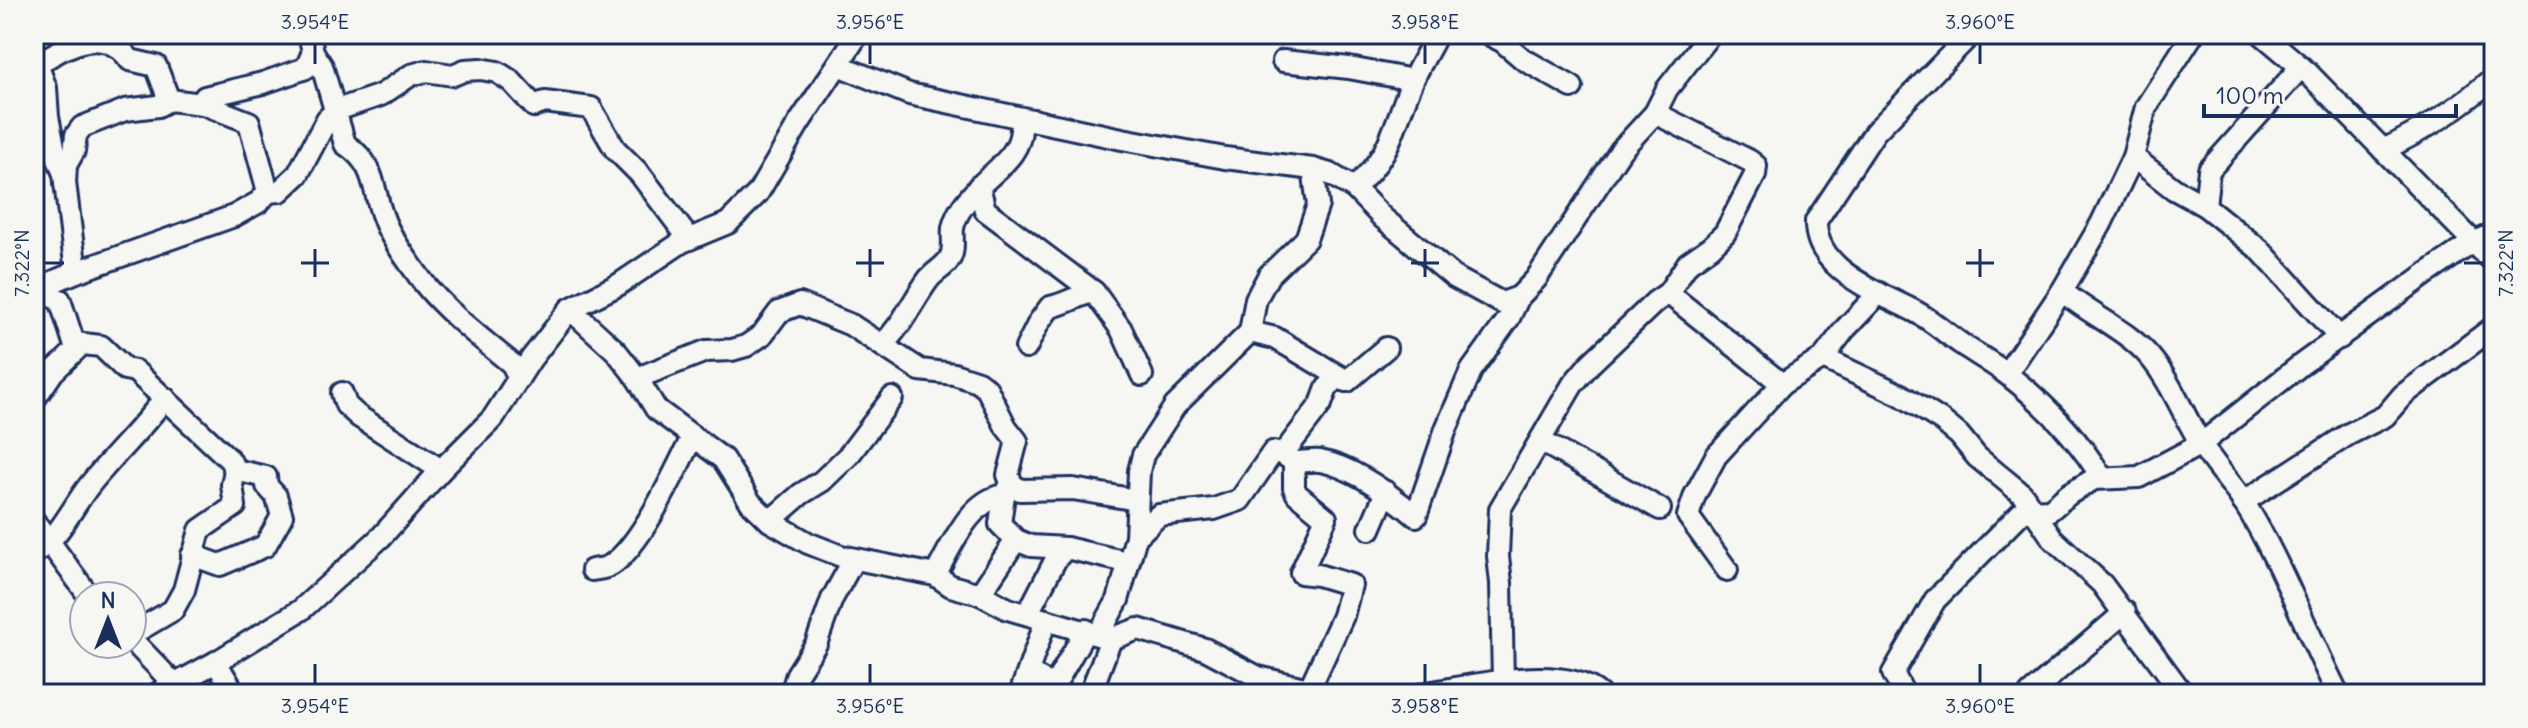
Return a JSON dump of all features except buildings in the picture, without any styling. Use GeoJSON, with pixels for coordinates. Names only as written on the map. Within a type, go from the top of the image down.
{"type":"FeatureCollection","features":[{"type":"Feature","properties":{"kind":"street"},"geometry":{"type":"LineString","coordinates":[[147,660],[166,689],[301,610],[381,537],[493,418],[570,309],[618,285],[689,239],[728,223],[758,193],[799,123],[858,34]]}},
{"type":"Feature","properties":{"kind":"street"},"geometry":{"type":"LineString","coordinates":[[1354,188],[1375,169],[1388,149],[1413,80],[1437,34]]}},
{"type":"Feature","properties":{"kind":"street"},"geometry":{"type":"LineString","coordinates":[[1488,34],[1502,41],[1523,59],[1572,87]]}},
{"type":"Feature","properties":{"kind":"street"},"geometry":{"type":"LineString","coordinates":[[1136,537],[1159,515],[1214,509],[1240,500],[1273,452],[1338,467],[1386,492],[1416,516],[1446,429],[1471,371],[1621,150],[1655,113],[1667,89],[1710,34]]}},
{"type":"Feature","properties":{"kind":"street"},"geometry":{"type":"LineString","coordinates":[[1971,34],[1875,132],[1816,221],[1816,234],[1821,248],[1846,272],[1921,314],[2007,373],[2047,408],[2084,450],[2102,478]]}},
{"type":"Feature","properties":{"kind":"street"},"geometry":{"type":"LineString","coordinates":[[2007,373],[2062,291],[2101,224],[2133,157],[2146,107],[2193,34]]}},
{"type":"Feature","properties":{"kind":"street"},"geometry":{"type":"LineString","coordinates":[[2262,34],[2301,67],[2494,263]]}},
{"type":"Feature","properties":{"kind":"street"},"geometry":{"type":"LineString","coordinates":[[65,184],[52,141],[43,53],[95,37],[121,48],[130,60],[156,66],[169,100]]}},
{"type":"Feature","properties":{"kind":"street"},"geometry":{"type":"LineString","coordinates":[[203,104],[205,97],[263,83],[306,68],[311,43]]}},
{"type":"Feature","properties":{"kind":"street"},"geometry":{"type":"LineString","coordinates":[[311,43],[337,110],[345,144],[359,153],[369,166],[375,196],[387,228],[427,288],[512,364],[519,378]]}},
{"type":"Feature","properties":{"kind":"street"},"geometry":{"type":"LineString","coordinates":[[1283,61],[1349,68],[1413,80]]}},
{"type":"Feature","properties":{"kind":"street"},"geometry":{"type":"LineString","coordinates":[[838,65],[909,94],[1225,158],[1330,174],[1354,188],[1383,218],[1454,277],[1502,303],[1519,297]]}},
{"type":"Feature","properties":{"kind":"street"},"geometry":{"type":"LineString","coordinates":[[2205,206],[2209,170],[2301,67]]}},
{"type":"Feature","properties":{"kind":"street"},"geometry":{"type":"LineString","coordinates":[[35,290],[76,272],[234,216],[259,202],[268,192],[280,191],[298,174],[327,119],[337,110],[361,104],[411,75],[426,71],[453,75],[465,70],[497,72],[511,81],[534,106],[545,102],[591,108],[615,149],[640,174],[689,239]]}},
{"type":"Feature","properties":{"kind":"street"},"geometry":{"type":"LineString","coordinates":[[2383,150],[2424,131],[2465,104],[2494,77]]}},
{"type":"Feature","properties":{"kind":"street"},"geometry":{"type":"LineString","coordinates":[[76,272],[65,184],[66,165],[82,127],[125,110],[158,106],[169,100],[203,104],[249,122],[268,192]]}},
{"type":"Feature","properties":{"kind":"street"},"geometry":{"type":"LineString","coordinates":[[1503,681],[1498,556],[1500,509],[1581,374],[1668,293],[1688,263],[1725,233],[1755,175],[1756,166],[1750,161],[1655,113]]}},
{"type":"Feature","properties":{"kind":"street"},"geometry":{"type":"LineString","coordinates":[[882,345],[896,333],[929,278],[952,255],[953,227],[958,212],[979,186],[1006,162],[1022,139],[1021,124],[1034,120]]}},
{"type":"Feature","properties":{"kind":"street"},"geometry":{"type":"LineString","coordinates":[[2133,157],[2174,189],[2205,206],[2260,250],[2340,338]]}},
{"type":"Feature","properties":{"kind":"street"},"geometry":{"type":"LineString","coordinates":[[1028,673],[1054,686],[1099,634],[1118,600],[1136,537],[1139,471],[1143,455],[1175,406],[1250,332],[1256,299],[1269,275],[1306,239],[1318,205],[1313,169]]}},
{"type":"Feature","properties":{"kind":"street"},"geometry":{"type":"LineString","coordinates":[[979,186],[985,210],[1094,292],[1121,329],[1142,375]]}},
{"type":"Feature","properties":{"kind":"street"},"geometry":{"type":"LineString","coordinates":[[1904,694],[1893,673],[1935,600],[2023,511],[2050,510],[2094,479],[2139,477],[2201,444],[2302,364],[2472,243],[2494,234]]}},
{"type":"Feature","properties":{"kind":"street"},"geometry":{"type":"LineString","coordinates":[[35,290],[60,300],[74,343],[101,346],[125,369],[135,371],[230,460],[235,470],[232,485],[235,506],[200,530],[184,590],[173,610],[148,626]]}},
{"type":"Feature","properties":{"kind":"street"},"geometry":{"type":"LineString","coordinates":[[2062,291],[2127,335],[2149,355],[2163,374],[2201,444],[2243,502],[2282,574],[2338,694]]}},
{"type":"Feature","properties":{"kind":"street"},"geometry":{"type":"LineString","coordinates":[[1026,348],[1050,307],[1094,292]]}},
{"type":"Feature","properties":{"kind":"street"},"geometry":{"type":"LineString","coordinates":[[1668,293],[1782,384]]}},
{"type":"Feature","properties":{"kind":"street"},"geometry":{"type":"LineString","coordinates":[[1727,570],[1688,516],[1695,495],[1716,456],[1782,384],[1823,358],[1879,293]]}},
{"type":"Feature","properties":{"kind":"street"},"geometry":{"type":"LineString","coordinates":[[637,378],[706,351],[746,346],[762,335],[779,312],[800,304],[851,325],[920,370],[954,374],[978,382],[987,389],[1006,427],[1017,441],[1016,451],[1008,465],[1008,490],[1000,524],[1016,540],[1031,546],[1066,548],[1127,562]]}},
{"type":"Feature","properties":{"kind":"street"},"geometry":{"type":"LineString","coordinates":[[570,309],[616,351],[656,409],[723,459],[751,503],[770,521],[808,543],[854,559],[935,575],[951,586],[980,594],[1008,609],[1099,634],[1138,629],[1205,649],[1258,677],[1300,687],[1306,694],[1343,616],[1351,585],[1301,573],[1326,518],[1297,494],[1289,458],[1327,388],[1337,378],[1347,381]]}},
{"type":"Feature","properties":{"kind":"street"},"geometry":{"type":"LineString","coordinates":[[2243,502],[2349,434],[2385,416],[2403,395],[2494,327]]}},
{"type":"Feature","properties":{"kind":"street"},"geometry":{"type":"LineString","coordinates":[[1250,332],[1275,338],[1347,381]]}},
{"type":"Feature","properties":{"kind":"street"},"geometry":{"type":"LineString","coordinates":[[34,400],[53,372],[82,344]]}},
{"type":"Feature","properties":{"kind":"street"},"geometry":{"type":"LineString","coordinates":[[1347,381],[1386,348]]}},
{"type":"Feature","properties":{"kind":"street"},"geometry":{"type":"LineString","coordinates":[[1823,358],[1901,395],[1942,421],[2000,478],[2022,494],[2053,539],[2102,584],[2125,612],[2183,694]]}},
{"type":"Feature","properties":{"kind":"street"},"geometry":{"type":"LineString","coordinates":[[342,393],[346,405],[358,416],[441,470]]}},
{"type":"Feature","properties":{"kind":"street"},"geometry":{"type":"LineString","coordinates":[[42,548],[91,483],[165,398]]}},
{"type":"Feature","properties":{"kind":"street"},"geometry":{"type":"LineString","coordinates":[[770,521],[801,494],[822,481],[849,455],[892,398]]}},
{"type":"Feature","properties":{"kind":"street"},"geometry":{"type":"LineString","coordinates":[[592,570],[612,565],[637,535],[672,478],[692,437]]}},
{"type":"Feature","properties":{"kind":"street"},"geometry":{"type":"LineString","coordinates":[[1541,441],[1660,509]]}},
{"type":"Feature","properties":{"kind":"street"},"geometry":{"type":"LineString","coordinates":[[192,555],[220,565],[265,546],[282,516],[276,496],[267,486],[266,477],[235,470]]}},
{"type":"Feature","properties":{"kind":"street"},"geometry":{"type":"LineString","coordinates":[[935,575],[972,515],[992,497],[1008,490],[1073,489],[1137,500]]}},
{"type":"Feature","properties":{"kind":"street"},"geometry":{"type":"LineString","coordinates":[[1370,529],[1386,492]]}},
{"type":"Feature","properties":{"kind":"street"},"geometry":{"type":"LineString","coordinates":[[34,521],[42,548],[73,580]]}},
{"type":"Feature","properties":{"kind":"street"},"geometry":{"type":"LineString","coordinates":[[980,594],[1016,540]]}},
{"type":"Feature","properties":{"kind":"street"},"geometry":{"type":"LineString","coordinates":[[1020,694],[1028,673],[1037,616],[1056,559],[1066,548]]}},
{"type":"Feature","properties":{"kind":"street"},"geometry":{"type":"LineString","coordinates":[[791,694],[797,674],[816,644],[832,599],[854,559]]}},
{"type":"Feature","properties":{"kind":"street"},"geometry":{"type":"LineString","coordinates":[[2030,694],[2125,612]]}},
{"type":"Feature","properties":{"kind":"street"},"geometry":{"type":"LineString","coordinates":[[1090,694],[1099,634]]}},
{"type":"Feature","properties":{"kind":"street"},"geometry":{"type":"LineString","coordinates":[[216,662],[235,694]]}},
{"type":"Feature","properties":{"kind":"street"},"geometry":{"type":"LineString","coordinates":[[1427,694],[1503,681],[1570,680],[1599,694]]}}]}
